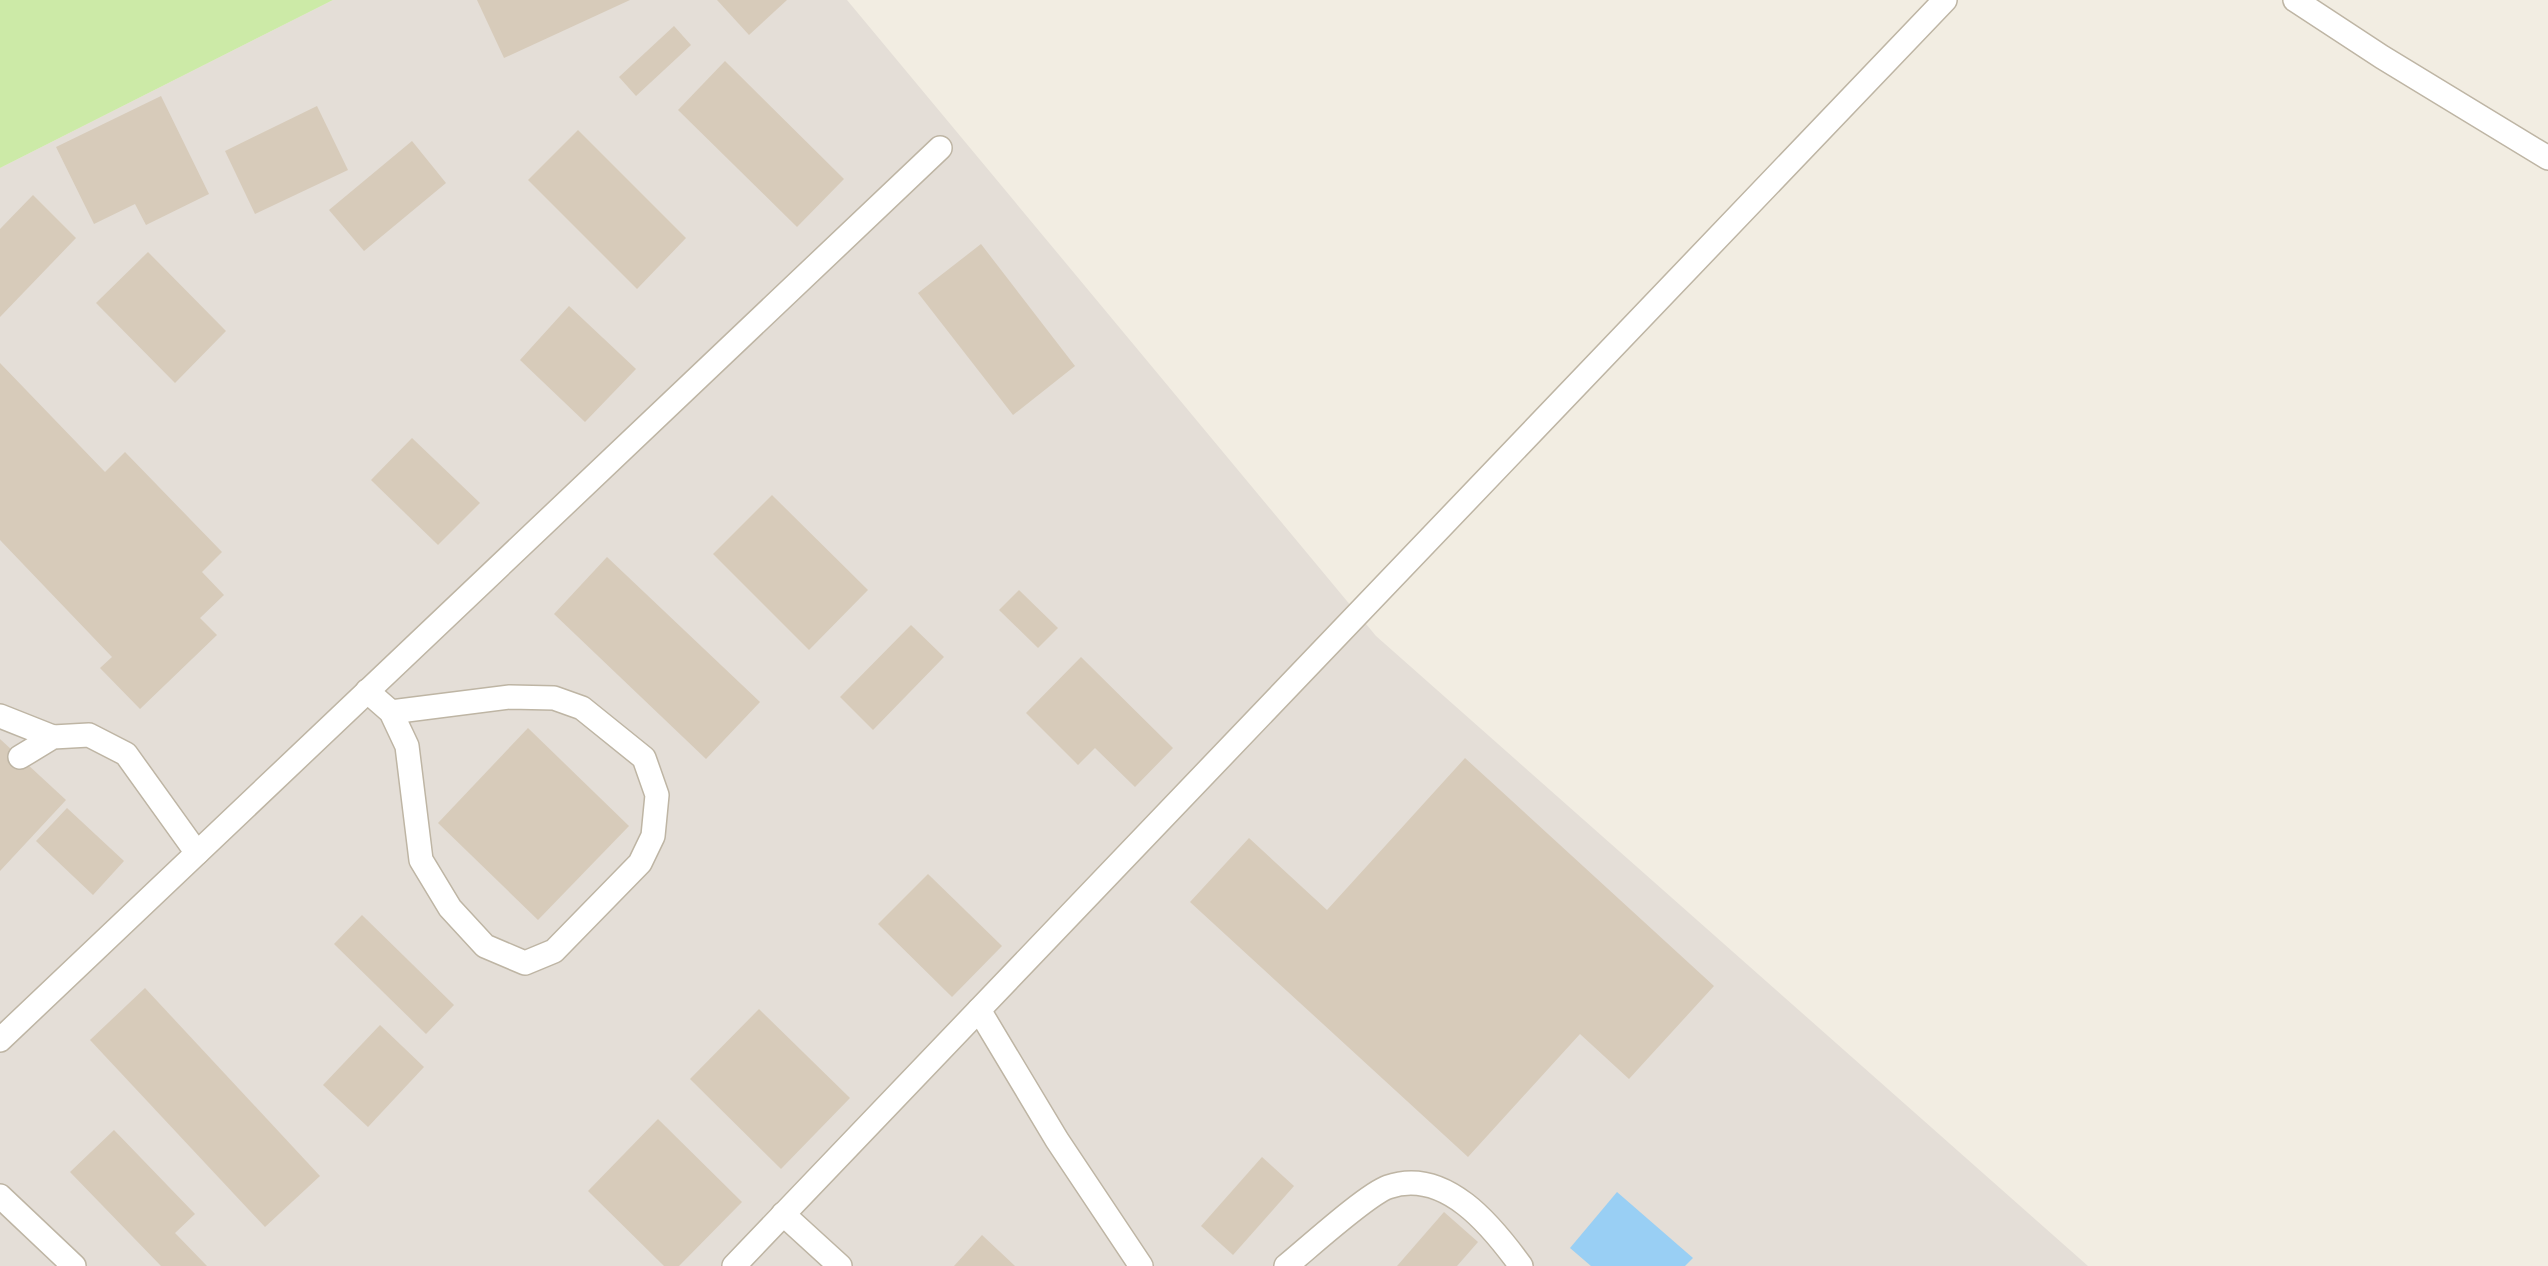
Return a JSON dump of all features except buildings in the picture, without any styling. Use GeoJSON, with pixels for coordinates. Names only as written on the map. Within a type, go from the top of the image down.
{"type":"FeatureCollection","features":[{"type":"Feature","properties":{"kind":"lane"},"geometry":{"type":"LineString","coordinates":[[734,1266],[1945,0]]}},
{"type":"Feature","properties":{"kind":"lane"},"geometry":{"type":"LineString","coordinates":[[2295,0],[2382,57],[2548,158]]}},
{"type":"Feature","properties":{"kind":"lane"},"geometry":{"type":"LineString","coordinates":[[0,1040],[940,148]]}},
{"type":"Feature","properties":{"kind":"lane"},"geometry":{"type":"LineString","coordinates":[[367,691],[391,712],[407,746],[421,860],[450,908],[485,946],[525,963],[554,951],[640,863],[653,836],[657,794],[644,758],[582,708],[554,698],[510,697],[391,712]]}},
{"type":"Feature","properties":{"kind":"lane"},"geometry":{"type":"LineString","coordinates":[[0,716],[53,737],[89,735],[126,754],[197,853]]}},
{"type":"Feature","properties":{"kind":"lane"},"geometry":{"type":"LineString","coordinates":[[25,726],[25,754],[53,737]]}},
{"type":"Feature","properties":{"kind":"lane"},"geometry":{"type":"LineString","coordinates":[[979,1010],[1057,1140],[1140,1266]]}},
{"type":"Feature","properties":{"kind":"lane"},"geometry":{"type":"LineString","coordinates":[[1286,1266],[1387,1187],[1415,1183],[1449,1193],[1475,1212],[1499,1236],[1521,1266]]}},
{"type":"Feature","properties":{"kind":"lane"},"geometry":{"type":"LineString","coordinates":[[0,1196],[74,1266]]}},
{"type":"Feature","properties":{"kind":"lane"},"geometry":{"type":"LineString","coordinates":[[783,1214],[840,1266]]}},
{"type":"Feature","properties":{"kind":"shaded area"},"geometry":{"type":"Polygon","coordinates":[[[333,0],[847,0],[1376,636],[2088,1266],[0,1266],[0,168],[333,0]]]}},
{"type":"Feature","properties":{"kind":"green space"},"geometry":{"type":"Polygon","coordinates":[[[0,0],[333,0],[0,168],[0,0]]]}},
{"type":"Feature","properties":{"kind":"water"},"geometry":{"type":"Polygon","coordinates":[[[1617,1192],[1693,1258],[1685,1266],[1591,1266],[1570,1248],[1617,1192]]]}}]}
